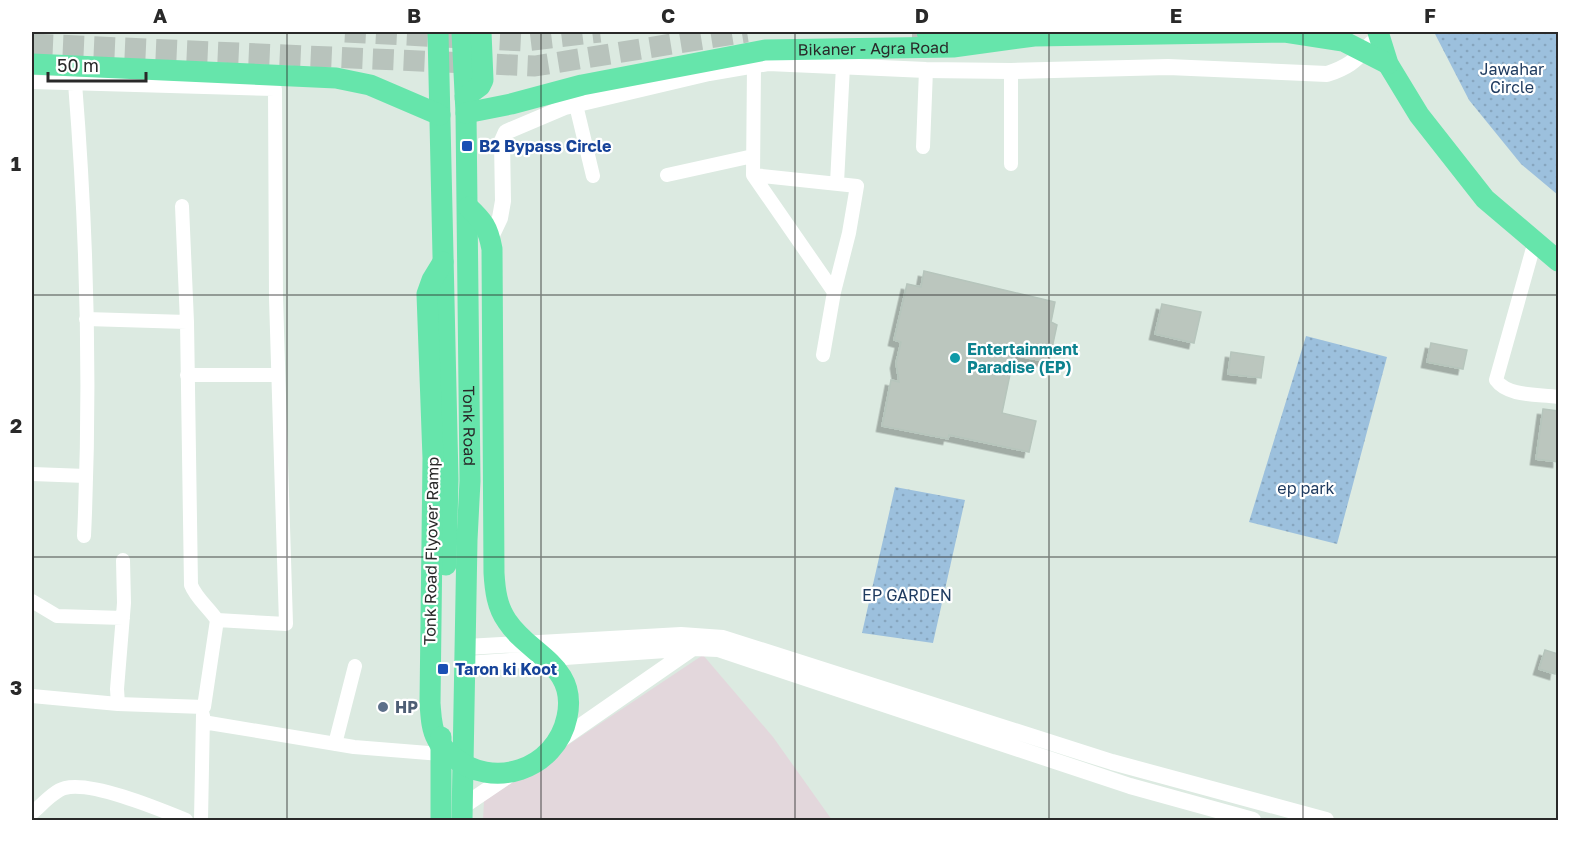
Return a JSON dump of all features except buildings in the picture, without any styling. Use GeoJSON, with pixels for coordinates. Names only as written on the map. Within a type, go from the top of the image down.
{"type":"FeatureCollection","features":[{"type":"Feature","properties":{"kind":"main road"},"geometry":{"type":"LineString","coordinates":[[423,32],[424,72],[426,79],[438,92]]}},
{"type":"Feature","properties":{"kind":"main road","name":"Tonk Road"},"geometry":{"type":"LineString","coordinates":[[438,32],[448,479],[441,820]]}},
{"type":"Feature","properties":{"kind":"main road","name":"Tonk Road"},"geometry":{"type":"LineString","coordinates":[[462,32],[468,207],[470,481],[462,814]]}},
{"type":"Feature","properties":{"kind":"main road"},"geometry":{"type":"LineString","coordinates":[[466,105],[483,80],[482,32]]}},
{"type":"Feature","properties":{"kind":"main road"},"geometry":{"type":"LineString","coordinates":[[927,32],[1034,36]]}},
{"type":"Feature","properties":{"kind":"main road","name":"Bikaner - Agra Road"},"geometry":{"type":"LineString","coordinates":[[466,105],[511,104],[582,85],[765,50],[953,47],[1034,36],[1285,32],[1343,41],[1388,64]]}},
{"type":"Feature","properties":{"kind":"main road"},"geometry":{"type":"LineString","coordinates":[[1379,34],[1388,64],[1419,115],[1485,199],[1558,261]]}},
{"type":"Feature","properties":{"kind":"main road"},"geometry":{"type":"LineString","coordinates":[[32,64],[336,78],[370,85],[440,115]]}},
{"type":"Feature","properties":{"kind":"main road","name":"Tonk Road Flyover Ramp"},"geometry":{"type":"LineString","coordinates":[[443,262],[427,294],[433,458],[430,703],[433,732],[443,748],[461,764],[477,771],[495,774],[520,771],[537,762],[556,743],[567,717],[568,701],[561,675],[554,665],[507,621],[497,597],[494,551],[493,270],[490,239],[484,221],[468,207]]}},
{"type":"Feature","properties":{"kind":"street"},"geometry":{"type":"LineString","coordinates":[[490,239],[500,218],[503,201],[502,141],[506,132],[565,107],[709,73],[768,63],[926,70],[1011,71],[1168,67],[1327,74],[1343,69],[1356,61],[1379,34]]}},
{"type":"Feature","properties":{"kind":"street"},"geometry":{"type":"LineString","coordinates":[[754,66],[753,175],[834,292]]}},
{"type":"Feature","properties":{"kind":"street"},"geometry":{"type":"LineString","coordinates":[[837,183],[843,66]]}},
{"type":"Feature","properties":{"kind":"street"},"geometry":{"type":"LineString","coordinates":[[923,147],[926,70]]}},
{"type":"Feature","properties":{"kind":"street"},"geometry":{"type":"LineString","coordinates":[[1011,71],[1011,164]]}},
{"type":"Feature","properties":{"kind":"street"},"geometry":{"type":"LineString","coordinates":[[32,82],[275,89],[278,375],[286,624],[217,620]]}},
{"type":"Feature","properties":{"kind":"street"},"geometry":{"type":"LineString","coordinates":[[75,83],[83,207],[88,388],[84,536]]}},
{"type":"Feature","properties":{"kind":"street"},"geometry":{"type":"LineString","coordinates":[[576,105],[593,176]]}},
{"type":"Feature","properties":{"kind":"street"},"geometry":{"type":"LineString","coordinates":[[667,175],[753,156]]}},
{"type":"Feature","properties":{"kind":"street"},"geometry":{"type":"LineString","coordinates":[[753,175],[857,186],[823,355]]}},
{"type":"Feature","properties":{"kind":"street"},"geometry":{"type":"LineString","coordinates":[[182,206],[187,322],[190,585],[217,620],[204,707],[201,820]]}},
{"type":"Feature","properties":{"kind":"street"},"geometry":{"type":"LineString","coordinates":[[1535,241],[1496,380],[1501,387],[1510,390],[1558,397]]}},
{"type":"Feature","properties":{"kind":"street"},"geometry":{"type":"LineString","coordinates":[[86,319],[187,322]]}},
{"type":"Feature","properties":{"kind":"street"},"geometry":{"type":"LineString","coordinates":[[188,375],[278,375]]}},
{"type":"Feature","properties":{"kind":"street"},"geometry":{"type":"LineString","coordinates":[[32,474],[86,476]]}},
{"type":"Feature","properties":{"kind":"street"},"geometry":{"type":"LineString","coordinates":[[118,704],[117,689],[123,618],[123,560]]}},
{"type":"Feature","properties":{"kind":"street"},"geometry":{"type":"LineString","coordinates":[[32,601],[57,616],[123,618]]}},
{"type":"Feature","properties":{"kind":"street"},"geometry":{"type":"LineString","coordinates":[[466,656],[681,635],[723,638],[1113,762],[1326,820]]}},
{"type":"Feature","properties":{"kind":"street"},"geometry":{"type":"LineString","coordinates":[[462,814],[694,648]]}},
{"type":"Feature","properties":{"kind":"street"},"geometry":{"type":"LineString","coordinates":[[466,656],[718,649],[1130,786],[1253,820]]}},
{"type":"Feature","properties":{"kind":"street"},"geometry":{"type":"LineString","coordinates":[[335,744],[355,666]]}},
{"type":"Feature","properties":{"kind":"street"},"geometry":{"type":"LineString","coordinates":[[32,696],[118,704],[204,707]]}},
{"type":"Feature","properties":{"kind":"street"},"geometry":{"type":"LineString","coordinates":[[203,722],[335,744],[441,754]]}},
{"type":"Feature","properties":{"kind":"street"},"geometry":{"type":"LineString","coordinates":[[32,813],[63,788],[79,786],[104,791],[186,820]]}},
{"type":"Feature","properties":{"kind":"shaded area"},"geometry":{"type":"Polygon","coordinates":[[[703,655],[773,737],[832,820],[483,820],[484,801],[703,655]]]}},
{"type":"Feature","properties":{"kind":"green space","name":"Jawahar Circle"},"geometry":{"type":"Polygon","coordinates":[[[1434,32],[1558,32],[1558,195],[1521,164],[1469,100],[1434,32]]]}},
{"type":"Feature","properties":{"kind":"green space","name":"ep park"},"geometry":{"type":"Polygon","coordinates":[[[1306,336],[1387,357],[1337,544],[1249,522],[1306,336]]]}},
{"type":"Feature","properties":{"kind":"green space","name":"EP GARDEN"},"geometry":{"type":"Polygon","coordinates":[[[895,487],[965,500],[933,643],[862,633],[895,487]]]}},
{"type":"Feature","properties":{"kind":"tunnel"},"geometry":{"type":"LineString","coordinates":[[345,32],[525,41],[600,32]]}},
{"type":"Feature","properties":{"kind":"tunnel"},"geometry":{"type":"LineString","coordinates":[[32,44],[535,66],[747,32]]}},
{"type":"Feature","properties":{"kind":"tunnel"},"geometry":{"type":"LineString","coordinates":[[912,32],[927,32]]}},
{"type":"Feature","properties":{"kind":"place","name":"B2 Bypass Circle"},"geometry":{"type":"Point","coordinates":[467,146]}},
{"type":"Feature","properties":{"kind":"place","name":"Entertainment Paradise (EP)"},"geometry":{"type":"Point","coordinates":[955,358]}},
{"type":"Feature","properties":{"kind":"place","name":"Taron ki Koot"},"geometry":{"type":"Point","coordinates":[443,669]}},
{"type":"Feature","properties":{"kind":"place","name":"HP"},"geometry":{"type":"Point","coordinates":[383,707]}}]}
